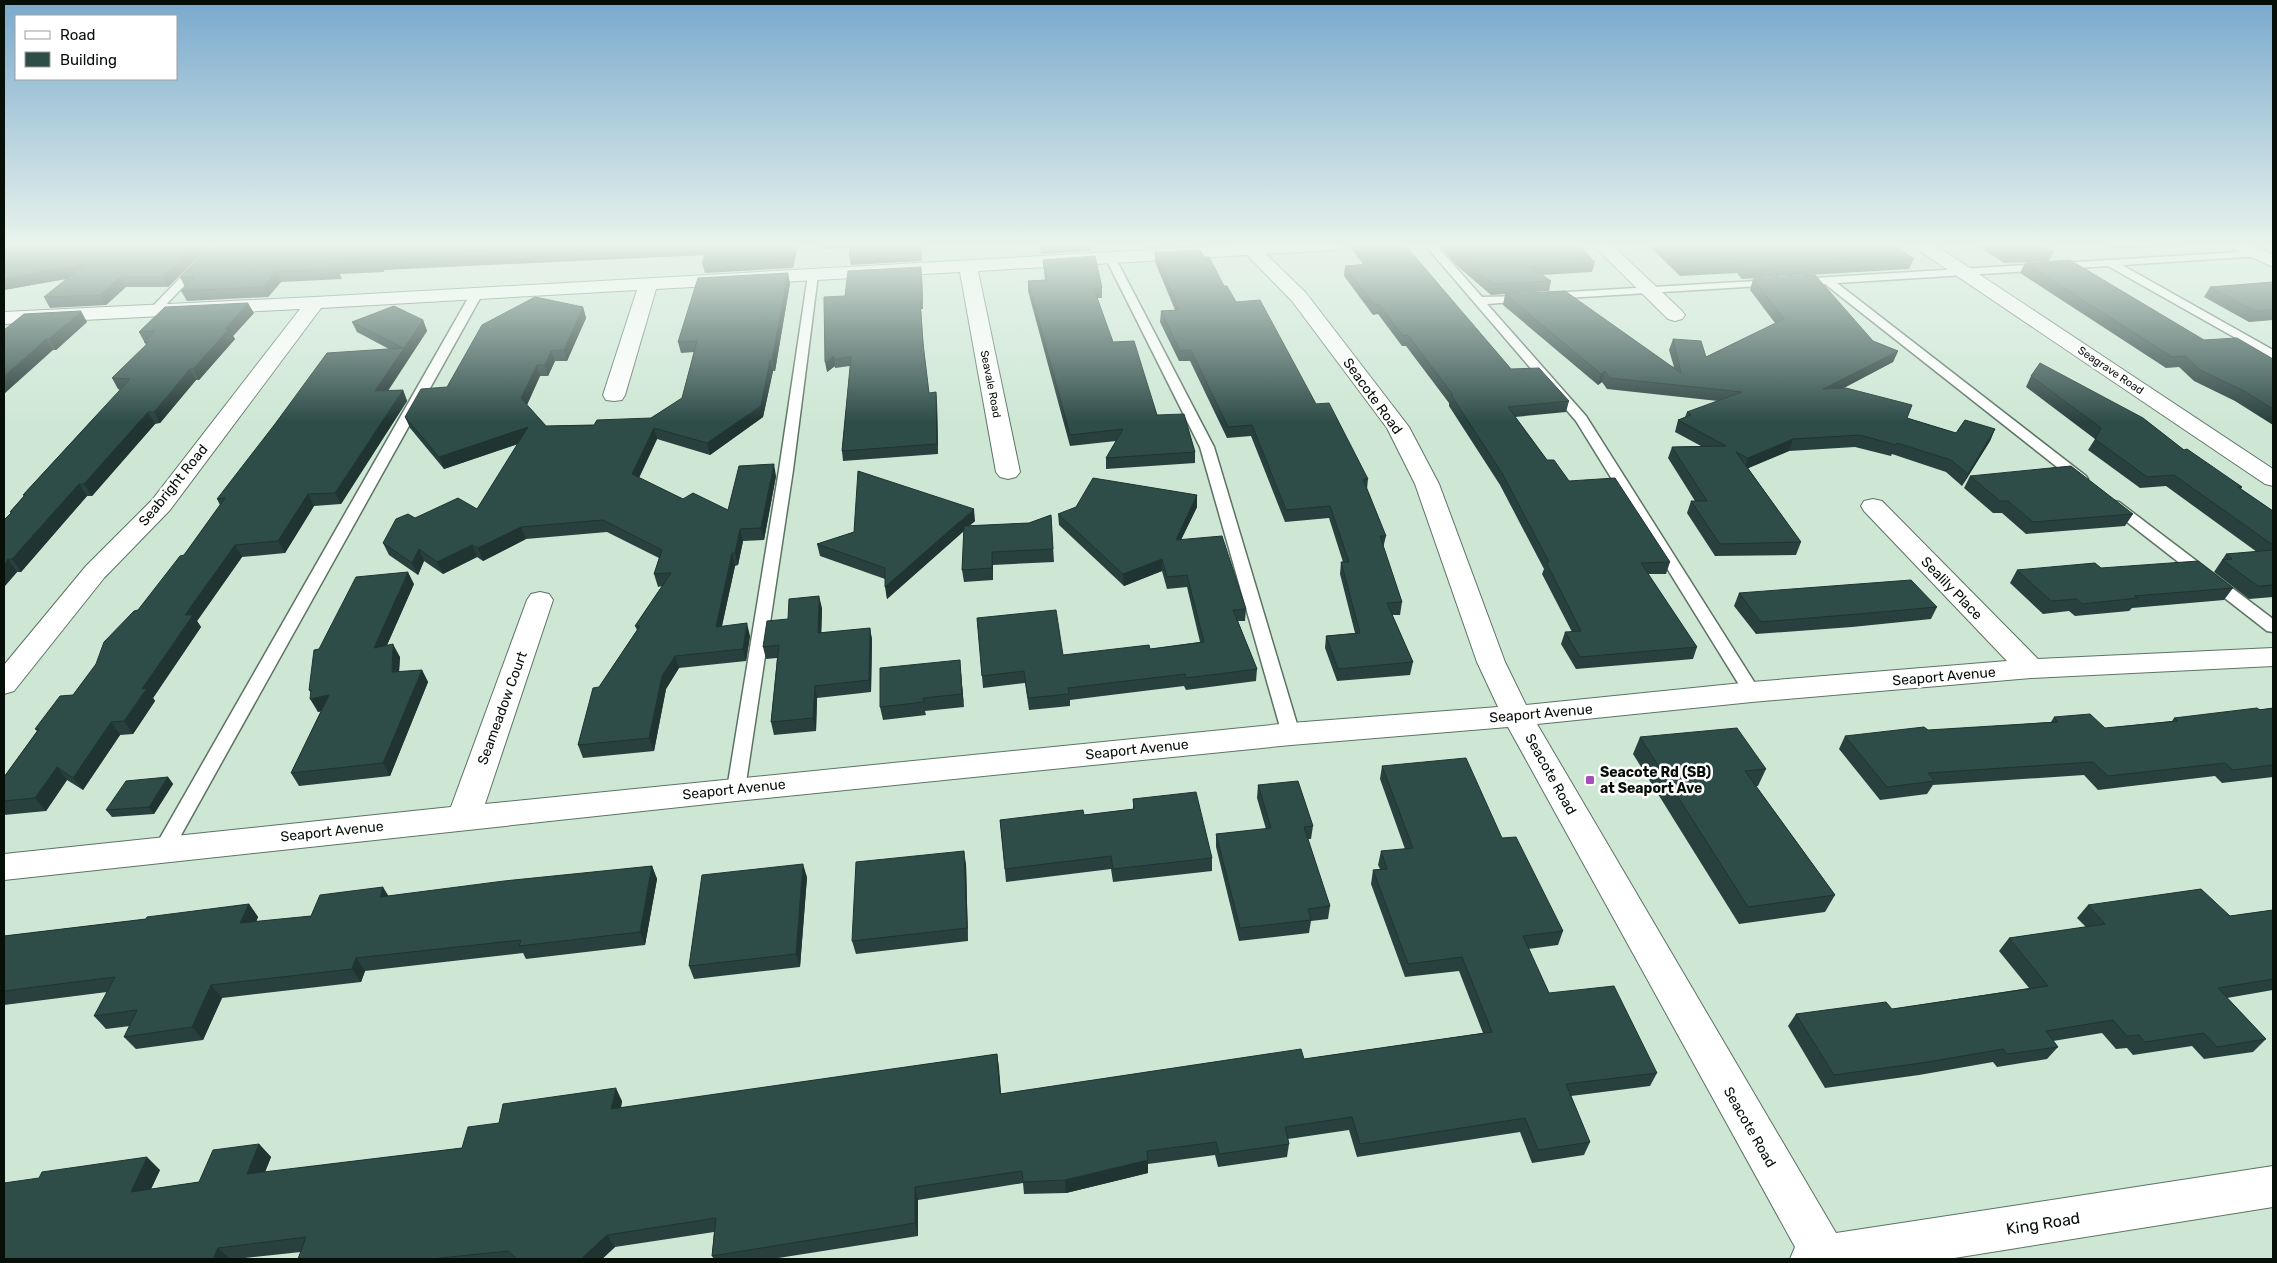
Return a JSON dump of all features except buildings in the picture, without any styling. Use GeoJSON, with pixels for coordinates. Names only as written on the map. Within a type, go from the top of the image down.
{"type":"FeatureCollection","features":[{"type":"Feature","properties":{"kind":"street"},"geometry":{"type":"LineString","coordinates":[[4,318],[294,304]]}},
{"type":"Feature","properties":{"kind":"street","name":"Seabright Road"},"geometry":{"type":"LineString","coordinates":[[4,684],[95,572],[161,505],[314,304]]}},
{"type":"Feature","properties":{"kind":"street"},"geometry":{"type":"LineString","coordinates":[[614,396],[643,304]]}},
{"type":"Feature","properties":{"kind":"street","name":"Seavale Road"},"geometry":{"type":"LineString","coordinates":[[975,304],[1008,472]]}},
{"type":"Feature","properties":{"kind":"street","name":"Seacote Road"},"geometry":{"type":"LineString","coordinates":[[1305,304],[1398,427],[1427,484],[1491,662],[1517,716],[1821,1259]]}},
{"type":"Feature","properties":{"kind":"street"},"geometry":{"type":"LineString","coordinates":[[1663,304],[1674,315]]}},
{"type":"Feature","properties":{"kind":"street","name":"Seagrave Road"},"geometry":{"type":"LineString","coordinates":[[2011,304],[2273,479]]}},
{"type":"Feature","properties":{"kind":"street","name":"Sealily Place"},"geometry":{"type":"LineString","coordinates":[[1873,506],[2031,669]]}},
{"type":"Feature","properties":{"kind":"street","name":"Seameadow Court"},"geometry":{"type":"LineString","coordinates":[[464,817],[540,600]]}},
{"type":"Feature","properties":{"kind":"street","name":"Seaport Avenue"},"geometry":{"type":"LineString","coordinates":[[4,867],[736,788],[1291,734],[1517,716],[1752,692],[2031,669],[2273,658]]}},
{"type":"Feature","properties":{"kind":"street","name":"King Road"},"geometry":{"type":"LineString","coordinates":[[1821,1259],[2273,1187]]}},
{"type":"Feature","properties":{"kind":"lane"},"geometry":{"type":"LineString","coordinates":[[155,310],[161,304]]}},
{"type":"Feature","properties":{"kind":"lane"},"geometry":{"type":"LineString","coordinates":[[163,850],[470,304]]}},
{"type":"Feature","properties":{"kind":"lane"},"geometry":{"type":"LineString","coordinates":[[736,788],[786,470],[809,304]]}},
{"type":"Feature","properties":{"kind":"lane"},"geometry":{"type":"LineString","coordinates":[[1134,304],[1207,447],[1291,734]]}},
{"type":"Feature","properties":{"kind":"lane"},"geometry":{"type":"LineString","coordinates":[[1482,304],[1581,419],[1752,692]]}},
{"type":"Feature","properties":{"kind":"lane"},"geometry":{"type":"LineString","coordinates":[[1858,304],[2273,627]]}},
{"type":"Feature","properties":{"kind":"lane"},"geometry":{"type":"LineString","coordinates":[[2182,304],[2273,355]]}},
{"type":"Feature","properties":{"kind":"place","name":"Seacote Rd (SB) at Seaport Ave"},"geometry":{"type":"Point","coordinates":[1590,780]}}]}
